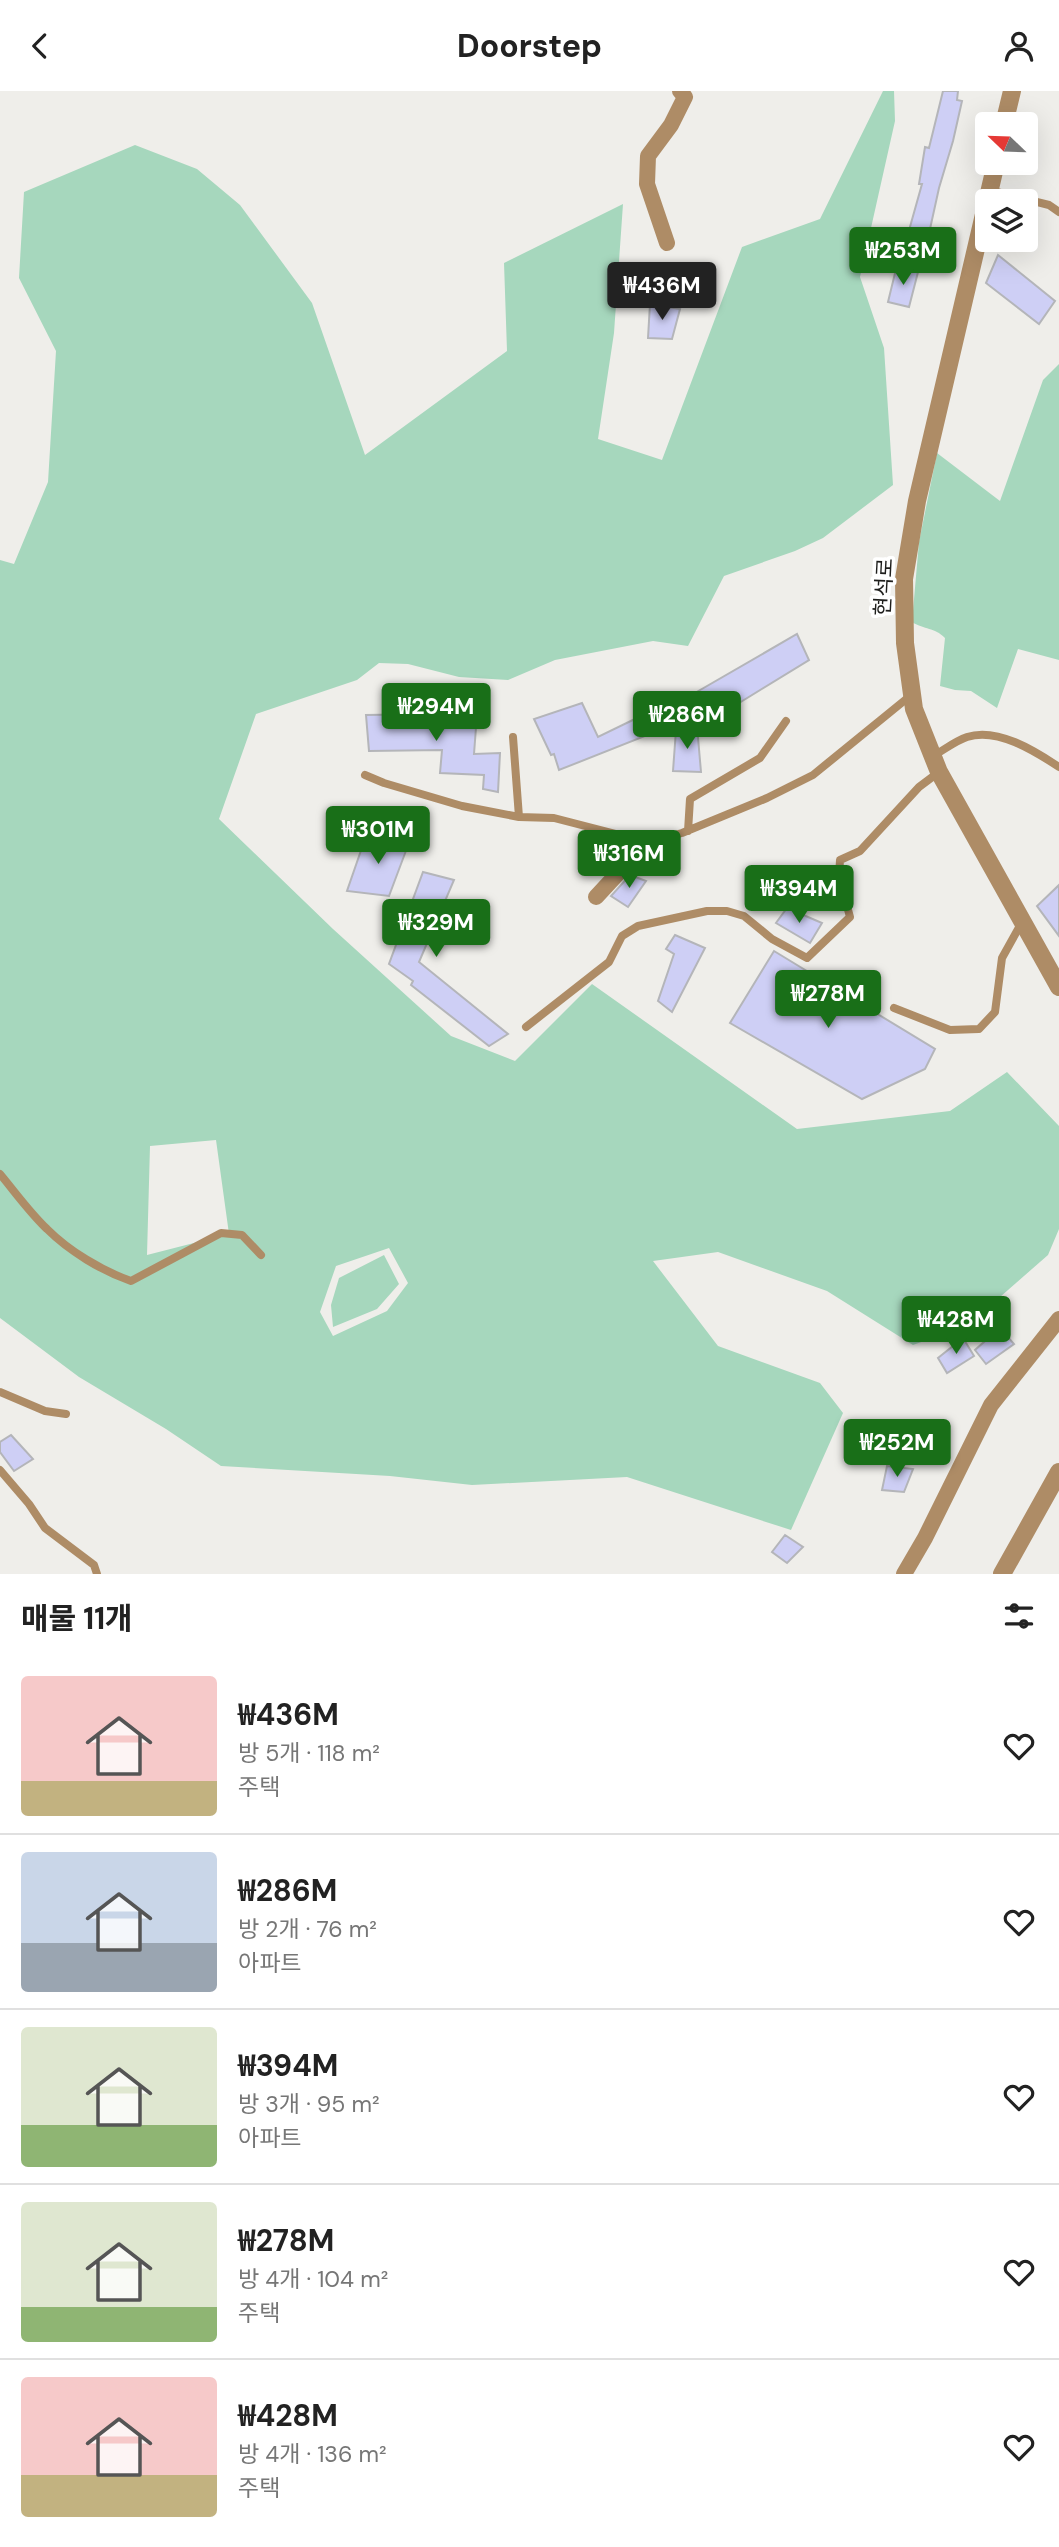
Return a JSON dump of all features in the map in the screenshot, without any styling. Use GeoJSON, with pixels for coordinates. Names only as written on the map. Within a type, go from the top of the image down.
{"type":"FeatureCollection","features":[{"type":"Feature","properties":{"kind":"street"},"geometry":{"type":"LineString","coordinates":[[667,243],[647,184],[648,156],[671,125],[685,97],[680,91]]}},
{"type":"Feature","properties":{"kind":"street"},"geometry":{"type":"LineString","coordinates":[[1007,112],[1012,91]]}},
{"type":"Feature","properties":{"kind":"street","name":"현석로"},"geometry":{"type":"LineString","coordinates":[[975,250],[917,501],[904,579],[905,643],[915,709],[936,764],[1059,987]]}},
{"type":"Feature","properties":{"kind":"street"},"geometry":{"type":"LineString","coordinates":[[596,897],[647,842]]}},
{"type":"Feature","properties":{"kind":"street"},"geometry":{"type":"LineString","coordinates":[[904,1574],[925,1538],[991,1405],[1059,1319]]}},
{"type":"Feature","properties":{"kind":"street"},"geometry":{"type":"LineString","coordinates":[[1002,1574],[1059,1472]]}},
{"type":"Feature","properties":{"kind":"lane"},"geometry":{"type":"LineString","coordinates":[[1038,202],[1049,205],[1059,212]]}},
{"type":"Feature","properties":{"kind":"lane"},"geometry":{"type":"LineString","coordinates":[[365,775],[462,806],[519,817],[554,818],[647,842],[688,831],[767,798],[813,775],[912,694]]}},
{"type":"Feature","properties":{"kind":"lane"},"geometry":{"type":"LineString","coordinates":[[688,831],[690,799],[760,758],[786,721]]}},
{"type":"Feature","properties":{"kind":"lane"},"geometry":{"type":"LineString","coordinates":[[526,1027],[609,962],[622,936],[638,926],[707,911],[727,911],[744,916],[772,939],[807,958],[850,917],[839,877],[840,860],[860,851],[919,787],[936,764],[968,737],[993,736],[1039,754],[1059,767]]}},
{"type":"Feature","properties":{"kind":"lane"},"geometry":{"type":"LineString","coordinates":[[513,737],[519,817]]}},
{"type":"Feature","properties":{"kind":"lane"},"geometry":{"type":"LineString","coordinates":[[894,1008],[950,1030],[979,1029],[995,1012],[1002,958],[1022,922]]}},
{"type":"Feature","properties":{"kind":"lane"},"geometry":{"type":"LineString","coordinates":[[0,1174],[47,1230],[114,1275],[131,1280],[221,1233],[242,1235],[261,1255]]}},
{"type":"Feature","properties":{"kind":"lane"},"geometry":{"type":"LineString","coordinates":[[0,1392],[45,1411],[66,1415]]}},
{"type":"Feature","properties":{"kind":"lane"},"geometry":{"type":"LineString","coordinates":[[0,1470],[45,1528],[93,1565],[97,1574]]}},
{"type":"Feature","properties":{"kind":"green space"},"geometry":{"type":"Polygon","coordinates":[[[883,91],[894,91],[895,121],[860,277],[884,348],[893,485],[823,538],[795,551],[724,576],[688,646],[653,641],[555,660],[508,680],[459,677],[408,664],[379,663],[357,680],[256,714],[219,819],[333,929],[451,1036],[515,1061],[592,984],[797,1129],[950,1111],[1007,1072],[1059,1126],[1059,1229],[1048,1255],[968,1325],[913,1345],[827,1291],[718,1252],[653,1261],[718,1346],[820,1383],[843,1413],[791,1530],[627,1477],[472,1485],[390,1476],[221,1466],[166,1429],[79,1377],[0,1318],[0,560],[14,564],[48,482],[56,351],[19,278],[24,192],[135,145],[197,169],[240,205],[312,303],[365,455],[507,351],[504,263],[623,204],[614,333],[598,439],[662,460],[742,247],[820,219],[883,91]],[[216,1140],[150,1146],[147,1255],[229,1234],[216,1140]],[[389,1248],[336,1266],[320,1312],[333,1336],[387,1311],[408,1283],[389,1248]]]}},
{"type":"Feature","properties":{"kind":"green space"},"geometry":{"type":"Polygon","coordinates":[[[1059,364],[1059,660],[1018,649],[997,708],[971,691],[940,686],[945,638],[912,622],[919,542],[937,453],[1000,501],[1043,380],[1059,364]]]}},
{"type":"Feature","properties":{"kind":"green space"},"geometry":{"type":"Polygon","coordinates":[[[384,1255],[399,1284],[377,1309],[333,1327],[331,1305],[339,1278],[384,1255]]]}},
{"type":"Feature","properties":{"kind":"building"},"geometry":{"type":"Polygon","coordinates":[[[943,91],[958,91],[957,100],[962,101],[928,238],[908,234],[922,184],[919,184],[925,147],[929,148],[943,91]]]}},
{"type":"Feature","properties":{"kind":"building"},"geometry":{"type":"Polygon","coordinates":[[[998,255],[1055,301],[1039,324],[986,283],[998,255]]]}},
{"type":"Feature","properties":{"kind":"building"},"geometry":{"type":"Polygon","coordinates":[[[896,269],[918,272],[909,307],[888,302],[896,269]]]}},
{"type":"Feature","properties":{"kind":"building"},"geometry":{"type":"Polygon","coordinates":[[[650,304],[680,309],[672,339],[648,338],[650,304]]]}},
{"type":"Feature","properties":{"kind":"building"},"geometry":{"type":"Polygon","coordinates":[[[797,634],[809,660],[705,724],[688,697],[797,634]]]}},
{"type":"Feature","properties":{"kind":"building"},"geometry":{"type":"Polygon","coordinates":[[[582,703],[598,737],[639,717],[645,736],[559,770],[554,754],[551,755],[534,719],[582,703]]]}},
{"type":"Feature","properties":{"kind":"building"},"geometry":{"type":"Polygon","coordinates":[[[430,714],[429,727],[477,714],[474,754],[500,753],[498,792],[483,789],[484,775],[440,773],[442,750],[369,751],[366,715],[430,714]]]}},
{"type":"Feature","properties":{"kind":"building"},"geometry":{"type":"Polygon","coordinates":[[[697,726],[701,772],[673,771],[676,730],[697,726]]]}},
{"type":"Feature","properties":{"kind":"building"},"geometry":{"type":"Polygon","coordinates":[[[366,836],[410,840],[389,896],[347,891],[366,836]]]}},
{"type":"Feature","properties":{"kind":"building"},"geometry":{"type":"Polygon","coordinates":[[[423,872],[454,880],[419,962],[508,1034],[489,1046],[411,985],[413,981],[389,964],[423,872]]]}},
{"type":"Feature","properties":{"kind":"building"},"geometry":{"type":"Polygon","coordinates":[[[630,875],[646,881],[628,907],[611,896],[630,875]]]}},
{"type":"Feature","properties":{"kind":"building"},"geometry":{"type":"Polygon","coordinates":[[[1059,885],[1059,936],[1037,906],[1059,885]]]}},
{"type":"Feature","properties":{"kind":"building"},"geometry":{"type":"Polygon","coordinates":[[[787,908],[822,923],[810,943],[776,923],[787,908]]]}},
{"type":"Feature","properties":{"kind":"building"},"geometry":{"type":"Polygon","coordinates":[[[675,935],[705,948],[672,1012],[658,1001],[674,954],[666,949],[675,935]]]}},
{"type":"Feature","properties":{"kind":"building"},"geometry":{"type":"Polygon","coordinates":[[[774,951],[935,1049],[925,1069],[862,1099],[730,1023],[774,951]]]}},
{"type":"Feature","properties":{"kind":"building"},"geometry":{"type":"Polygon","coordinates":[[[1000,1328],[1014,1344],[986,1364],[975,1350],[1000,1328]]]}},
{"type":"Feature","properties":{"kind":"building"},"geometry":{"type":"Polygon","coordinates":[[[963,1338],[974,1356],[947,1373],[938,1358],[963,1338]]]}},
{"type":"Feature","properties":{"kind":"building"},"geometry":{"type":"Polygon","coordinates":[[[11,1435],[33,1459],[14,1471],[0,1452],[0,1442],[11,1435]]]}},
{"type":"Feature","properties":{"kind":"building"},"geometry":{"type":"Polygon","coordinates":[[[887,1466],[913,1469],[904,1492],[882,1490],[887,1466]]]}},
{"type":"Feature","properties":{"kind":"building"},"geometry":{"type":"Polygon","coordinates":[[[785,1535],[803,1547],[787,1563],[772,1552],[785,1535]]]}}]}
